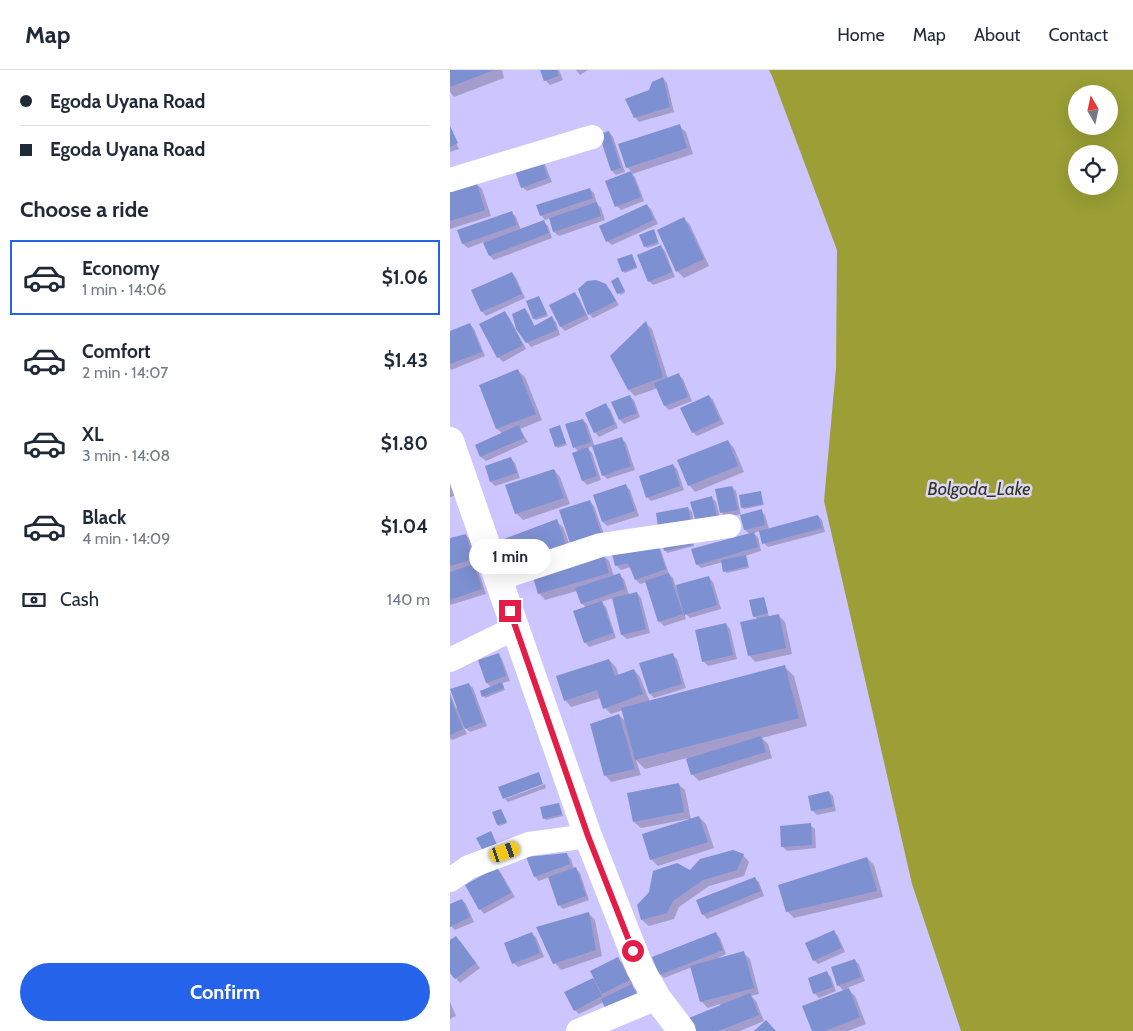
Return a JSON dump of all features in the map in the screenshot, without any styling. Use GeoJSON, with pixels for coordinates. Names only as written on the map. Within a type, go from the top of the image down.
{"type":"FeatureCollection","features":[{"type":"Feature","properties":{"kind":"main road"},"geometry":{"type":"LineString","coordinates":[[450,441],[588,836],[640,968],[657,998],[682,1031]]}},
{"type":"Feature","properties":{"kind":"street"},"geometry":{"type":"LineString","coordinates":[[450,180],[592,137]]}},
{"type":"Feature","properties":{"kind":"street"},"geometry":{"type":"LineString","coordinates":[[498,578],[601,545],[729,526]]}},
{"type":"Feature","properties":{"kind":"street"},"geometry":{"type":"LineString","coordinates":[[450,660],[516,628]]}},
{"type":"Feature","properties":{"kind":"street"},"geometry":{"type":"LineString","coordinates":[[450,880],[469,867],[528,844],[588,836]]}},
{"type":"Feature","properties":{"kind":"street"},"geometry":{"type":"LineString","coordinates":[[578,1031],[657,998]]}},
{"type":"Feature","properties":{"kind":"water","name":"Bolgoda_Lake"},"geometry":{"type":"Polygon","coordinates":[[[769,70],[1133,70],[1133,1031],[961,1031],[912,884],[824,501],[836,368],[837,250],[769,70]]]}},
{"type":"Feature","properties":{"kind":"building"},"geometry":{"type":"Polygon","coordinates":[[[450,70],[494,70],[450,87],[450,70]]]}},
{"type":"Feature","properties":{"kind":"building"},"geometry":{"type":"Polygon","coordinates":[[[540,70],[557,70],[559,76],[544,81],[540,70]]]}},
{"type":"Feature","properties":{"kind":"building"},"geometry":{"type":"Polygon","coordinates":[[[663,77],[670,107],[634,118],[625,99],[649,90],[652,82],[663,77]]]}},
{"type":"Feature","properties":{"kind":"building"},"geometry":{"type":"Polygon","coordinates":[[[680,124],[687,148],[626,168],[618,144],[680,124]]]}},
{"type":"Feature","properties":{"kind":"building"},"geometry":{"type":"Polygon","coordinates":[[[450,126],[458,143],[450,147],[450,126]]]}},
{"type":"Feature","properties":{"kind":"building"},"geometry":{"type":"Polygon","coordinates":[[[609,131],[621,168],[611,171],[599,134],[609,131]]]}},
{"type":"Feature","properties":{"kind":"building"},"geometry":{"type":"Polygon","coordinates":[[[541,159],[548,178],[521,188],[514,168],[541,159]]]}},
{"type":"Feature","properties":{"kind":"building"},"geometry":{"type":"Polygon","coordinates":[[[631,171],[641,197],[615,207],[605,181],[631,171]]]}},
{"type":"Feature","properties":{"kind":"building"},"geometry":{"type":"Polygon","coordinates":[[[476,181],[485,210],[450,221],[450,189],[476,181]]]}},
{"type":"Feature","properties":{"kind":"building"},"geometry":{"type":"Polygon","coordinates":[[[590,188],[593,198],[540,216],[536,205],[590,188]]]}},
{"type":"Feature","properties":{"kind":"building"},"geometry":{"type":"Polygon","coordinates":[[[597,202],[601,216],[553,232],[549,218],[597,202]]]}},
{"type":"Feature","properties":{"kind":"building"},"geometry":{"type":"Polygon","coordinates":[[[647,204],[654,220],[606,242],[599,226],[647,204]]]}},
{"type":"Feature","properties":{"kind":"building"},"geometry":{"type":"Polygon","coordinates":[[[512,211],[517,225],[462,244],[457,230],[512,211]]]}},
{"type":"Feature","properties":{"kind":"building"},"geometry":{"type":"Polygon","coordinates":[[[684,217],[704,259],[676,272],[657,230],[684,217]]]}},
{"type":"Feature","properties":{"kind":"building"},"geometry":{"type":"Polygon","coordinates":[[[544,220],[549,233],[489,256],[483,243],[544,220]]]}},
{"type":"Feature","properties":{"kind":"building"},"geometry":{"type":"Polygon","coordinates":[[[654,229],[658,242],[644,247],[639,235],[654,229]]]}},
{"type":"Feature","properties":{"kind":"building"},"geometry":{"type":"Polygon","coordinates":[[[661,245],[672,272],[648,282],[637,255],[661,245]]]}},
{"type":"Feature","properties":{"kind":"building"},"geometry":{"type":"Polygon","coordinates":[[[632,254],[637,267],[622,272],[617,259],[632,254]]]}},
{"type":"Feature","properties":{"kind":"building"},"geometry":{"type":"Polygon","coordinates":[[[512,272],[522,294],[481,312],[471,290],[512,272]]]}},
{"type":"Feature","properties":{"kind":"building"},"geometry":{"type":"Polygon","coordinates":[[[618,277],[625,291],[617,294],[611,281],[618,277]]]}},
{"type":"Feature","properties":{"kind":"building"},"geometry":{"type":"Polygon","coordinates":[[[596,280],[606,284],[616,301],[588,315],[578,289],[587,281],[596,280]]]}},
{"type":"Feature","properties":{"kind":"building"},"geometry":{"type":"Polygon","coordinates":[[[575,292],[586,315],[560,327],[549,305],[575,292]]]}},
{"type":"Feature","properties":{"kind":"building"},"geometry":{"type":"Polygon","coordinates":[[[539,296],[547,314],[533,319],[526,301],[539,296]]]}},
{"type":"Feature","properties":{"kind":"building"},"geometry":{"type":"Polygon","coordinates":[[[525,308],[534,326],[552,316],[557,330],[526,343],[516,329],[512,314],[525,308]]]}},
{"type":"Feature","properties":{"kind":"building"},"geometry":{"type":"Polygon","coordinates":[[[505,311],[523,345],[497,358],[479,324],[505,311]]]}},
{"type":"Feature","properties":{"kind":"building"},"geometry":{"type":"Polygon","coordinates":[[[646,321],[663,377],[628,390],[610,356],[646,321]]]}},
{"type":"Feature","properties":{"kind":"building"},"geometry":{"type":"Polygon","coordinates":[[[470,323],[482,352],[450,364],[450,331],[470,323]]]}},
{"type":"Feature","properties":{"kind":"building"},"geometry":{"type":"Polygon","coordinates":[[[518,369],[536,414],[496,429],[479,385],[518,369]]]}},
{"type":"Feature","properties":{"kind":"building"},"geometry":{"type":"Polygon","coordinates":[[[679,373],[688,397],[664,406],[654,383],[679,373]]]}},
{"type":"Feature","properties":{"kind":"building"},"geometry":{"type":"Polygon","coordinates":[[[630,395],[637,413],[619,420],[611,402],[630,395]]]}},
{"type":"Feature","properties":{"kind":"building"},"geometry":{"type":"Polygon","coordinates":[[[709,395],[720,420],[692,433],[680,408],[709,395]]]}},
{"type":"Feature","properties":{"kind":"building"},"geometry":{"type":"Polygon","coordinates":[[[606,403],[615,424],[594,433],[585,413],[606,403]]]}},
{"type":"Feature","properties":{"kind":"building"},"geometry":{"type":"Polygon","coordinates":[[[583,419],[591,442],[573,448],[565,424],[583,419]]]}},
{"type":"Feature","properties":{"kind":"building"},"geometry":{"type":"Polygon","coordinates":[[[519,425],[524,438],[480,457],[475,445],[519,425]]]}},
{"type":"Feature","properties":{"kind":"building"},"geometry":{"type":"Polygon","coordinates":[[[560,425],[566,443],[555,447],[549,429],[560,425]]]}},
{"type":"Feature","properties":{"kind":"building"},"geometry":{"type":"Polygon","coordinates":[[[622,437],[631,466],[602,476],[592,446],[622,437]]]}},
{"type":"Feature","properties":{"kind":"building"},"geometry":{"type":"Polygon","coordinates":[[[728,440],[738,466],[688,486],[677,460],[728,440]]]}},
{"type":"Feature","properties":{"kind":"building"},"geometry":{"type":"Polygon","coordinates":[[[588,447],[597,476],[582,481],[572,453],[588,447]]]}},
{"type":"Feature","properties":{"kind":"building"},"geometry":{"type":"Polygon","coordinates":[[[511,457],[517,473],[490,482],[485,466],[511,457]]]}},
{"type":"Feature","properties":{"kind":"building"},"geometry":{"type":"Polygon","coordinates":[[[673,464],[680,486],[646,498],[639,476],[673,464]]]}},
{"type":"Feature","properties":{"kind":"building"},"geometry":{"type":"Polygon","coordinates":[[[554,469],[564,498],[515,514],[505,485],[554,469]]]}},
{"type":"Feature","properties":{"kind":"building"},"geometry":{"type":"Polygon","coordinates":[[[626,484],[635,511],[602,522],[593,495],[626,484]]]}},
{"type":"Feature","properties":{"kind":"building"},"geometry":{"type":"Polygon","coordinates":[[[732,486],[738,510],[720,513],[715,489],[732,486]]]}},
{"type":"Feature","properties":{"kind":"building"},"geometry":{"type":"Polygon","coordinates":[[[761,491],[763,504],[741,508],[739,495],[761,491]]]}},
{"type":"Feature","properties":{"kind":"building"},"geometry":{"type":"Polygon","coordinates":[[[712,496],[717,517],[696,522],[690,502],[712,496]]]}},
{"type":"Feature","properties":{"kind":"building"},"geometry":{"type":"Polygon","coordinates":[[[590,500],[602,536],[571,546],[559,510],[590,500]]]}},
{"type":"Feature","properties":{"kind":"building"},"geometry":{"type":"Polygon","coordinates":[[[688,507],[692,527],[659,533],[656,513],[688,507]]]}},
{"type":"Feature","properties":{"kind":"building"},"geometry":{"type":"Polygon","coordinates":[[[762,509],[765,525],[744,530],[740,515],[762,509]]]}},
{"type":"Feature","properties":{"kind":"building"},"geometry":{"type":"Polygon","coordinates":[[[818,515],[822,528],[762,544],[759,531],[818,515]]]}},
{"type":"Feature","properties":{"kind":"building"},"geometry":{"type":"Polygon","coordinates":[[[557,519],[566,545],[514,564],[504,539],[557,519]]]}},
{"type":"Feature","properties":{"kind":"building"},"geometry":{"type":"Polygon","coordinates":[[[754,532],[758,547],[696,565],[691,549],[754,532]]]}},
{"type":"Feature","properties":{"kind":"building"},"geometry":{"type":"Polygon","coordinates":[[[466,534],[473,559],[450,566],[450,538],[466,534]]]}},
{"type":"Feature","properties":{"kind":"building"},"geometry":{"type":"Polygon","coordinates":[[[691,535],[693,545],[664,551],[662,542],[691,535]]]}},
{"type":"Feature","properties":{"kind":"building"},"geometry":{"type":"Polygon","coordinates":[[[657,542],[666,569],[635,580],[628,563],[615,566],[611,550],[657,542]]]}},
{"type":"Feature","properties":{"kind":"building"},"geometry":{"type":"Polygon","coordinates":[[[603,552],[609,573],[538,594],[532,574],[603,552]]]}},
{"type":"Feature","properties":{"kind":"building"},"geometry":{"type":"Polygon","coordinates":[[[746,555],[748,566],[723,572],[721,560],[746,555]]]}},
{"type":"Feature","properties":{"kind":"building"},"geometry":{"type":"Polygon","coordinates":[[[474,564],[482,589],[450,600],[450,572],[474,564]]]}},
{"type":"Feature","properties":{"kind":"building"},"geometry":{"type":"Polygon","coordinates":[[[620,573],[625,589],[581,604],[575,588],[620,573]]]}},
{"type":"Feature","properties":{"kind":"building"},"geometry":{"type":"Polygon","coordinates":[[[669,573],[683,614],[658,622],[645,581],[669,573]]]}},
{"type":"Feature","properties":{"kind":"building"},"geometry":{"type":"Polygon","coordinates":[[[709,576],[717,605],[684,615],[676,585],[709,576]]]}},
{"type":"Feature","properties":{"kind":"building"},"geometry":{"type":"Polygon","coordinates":[[[637,592],[646,629],[621,635],[612,598],[637,592]]]}},
{"type":"Feature","properties":{"kind":"building"},"geometry":{"type":"Polygon","coordinates":[[[764,597],[768,613],[753,617],[749,600],[764,597]]]}},
{"type":"Feature","properties":{"kind":"building"},"geometry":{"type":"Polygon","coordinates":[[[602,601],[613,633],[584,643],[573,611],[602,601]]]}},
{"type":"Feature","properties":{"kind":"building"},"geometry":{"type":"Polygon","coordinates":[[[779,614],[786,648],[748,656],[740,622],[779,614]]]}},
{"type":"Feature","properties":{"kind":"building"},"geometry":{"type":"Polygon","coordinates":[[[726,623],[733,655],[702,662],[695,630],[726,623]]]}},
{"type":"Feature","properties":{"kind":"building"},"geometry":{"type":"Polygon","coordinates":[[[499,653],[506,676],[486,683],[478,660],[499,653]]]}},
{"type":"Feature","properties":{"kind":"building"},"geometry":{"type":"Polygon","coordinates":[[[673,653],[682,684],[649,694],[639,663],[673,653]]]}},
{"type":"Feature","properties":{"kind":"building"},"geometry":{"type":"Polygon","coordinates":[[[609,659],[615,676],[634,669],[643,694],[603,709],[597,690],[564,701],[556,676],[609,659]]]}},
{"type":"Feature","properties":{"kind":"building"},"geometry":{"type":"Polygon","coordinates":[[[785,665],[799,718],[635,760],[621,708],[785,665]]]}},
{"type":"Feature","properties":{"kind":"building"},"geometry":{"type":"Polygon","coordinates":[[[502,682],[504,688],[482,697],[480,691],[502,682]]]}},
{"type":"Feature","properties":{"kind":"building"},"geometry":{"type":"Polygon","coordinates":[[[469,683],[483,722],[465,729],[450,689],[469,683]]]}},
{"type":"Feature","properties":{"kind":"building"},"geometry":{"type":"Polygon","coordinates":[[[450,697],[463,729],[450,735],[450,697]]]}},
{"type":"Feature","properties":{"kind":"building"},"geometry":{"type":"Polygon","coordinates":[[[619,714],[635,769],[604,776],[590,724],[619,714]]]}},
{"type":"Feature","properties":{"kind":"building"},"geometry":{"type":"Polygon","coordinates":[[[761,736],[766,752],[691,775],[686,759],[761,736]]]}},
{"type":"Feature","properties":{"kind":"building"},"geometry":{"type":"Polygon","coordinates":[[[539,772],[543,784],[503,799],[498,787],[539,772]]]}},
{"type":"Feature","properties":{"kind":"building"},"geometry":{"type":"Polygon","coordinates":[[[679,783],[684,812],[633,822],[627,793],[679,783]]]}},
{"type":"Feature","properties":{"kind":"building"},"geometry":{"type":"Polygon","coordinates":[[[829,791],[833,807],[811,811],[808,796],[829,791]]]}},
{"type":"Feature","properties":{"kind":"building"},"geometry":{"type":"Polygon","coordinates":[[[559,803],[562,814],[543,819],[540,807],[559,803]]]}},
{"type":"Feature","properties":{"kind":"building"},"geometry":{"type":"Polygon","coordinates":[[[501,809],[507,822],[497,825],[492,812],[501,809]]]}},
{"type":"Feature","properties":{"kind":"building"},"geometry":{"type":"Polygon","coordinates":[[[699,816],[708,842],[650,860],[642,834],[699,816]]]}},
{"type":"Feature","properties":{"kind":"building"},"geometry":{"type":"Polygon","coordinates":[[[811,823],[812,845],[781,847],[780,826],[811,823]]]}},
{"type":"Feature","properties":{"kind":"building"},"geometry":{"type":"Polygon","coordinates":[[[491,831],[498,847],[484,853],[476,838],[491,831]]]}},
{"type":"Feature","properties":{"kind":"building"},"geometry":{"type":"Polygon","coordinates":[[[733,850],[744,854],[737,870],[703,880],[673,901],[667,913],[641,920],[637,905],[649,892],[653,871],[677,863],[690,870],[700,859],[733,850]]]}},
{"type":"Feature","properties":{"kind":"building"},"geometry":{"type":"Polygon","coordinates":[[[567,853],[570,864],[534,877],[526,857],[567,853]]]}},
{"type":"Feature","properties":{"kind":"building"},"geometry":{"type":"Polygon","coordinates":[[[867,857],[877,891],[786,912],[778,885],[867,857]]]}},
{"type":"Feature","properties":{"kind":"building"},"geometry":{"type":"Polygon","coordinates":[[[497,867],[511,893],[479,910],[465,885],[497,867]]]}},
{"type":"Feature","properties":{"kind":"building"},"geometry":{"type":"Polygon","coordinates":[[[576,867],[586,896],[558,906],[548,877],[576,867]]]}},
{"type":"Feature","properties":{"kind":"building"},"geometry":{"type":"Polygon","coordinates":[[[755,877],[761,891],[702,915],[696,900],[755,877]]]}},
{"type":"Feature","properties":{"kind":"building"},"geometry":{"type":"Polygon","coordinates":[[[462,899],[470,917],[450,927],[450,904],[462,899]]]}},
{"type":"Feature","properties":{"kind":"building"},"geometry":{"type":"Polygon","coordinates":[[[589,912],[596,950],[553,964],[536,927],[589,912]]]}},
{"type":"Feature","properties":{"kind":"building"},"geometry":{"type":"Polygon","coordinates":[[[834,930],[842,948],[813,961],[805,943],[834,930]]]}},
{"type":"Feature","properties":{"kind":"building"},"geometry":{"type":"Polygon","coordinates":[[[532,932],[540,953],[512,964],[504,943],[532,932]]]}},
{"type":"Feature","properties":{"kind":"building"},"geometry":{"type":"Polygon","coordinates":[[[716,932],[723,950],[659,975],[652,957],[716,932]]]}},
{"type":"Feature","properties":{"kind":"building"},"geometry":{"type":"Polygon","coordinates":[[[456,936],[476,963],[455,979],[450,973],[450,940],[456,936]]]}},
{"type":"Feature","properties":{"kind":"building"},"geometry":{"type":"Polygon","coordinates":[[[744,951],[754,988],[700,1002],[690,966],[744,951]]]}},
{"type":"Feature","properties":{"kind":"building"},"geometry":{"type":"Polygon","coordinates":[[[618,957],[630,980],[602,994],[590,971],[618,957]]]}},
{"type":"Feature","properties":{"kind":"building"},"geometry":{"type":"Polygon","coordinates":[[[855,959],[861,977],[837,986],[831,967],[855,959]]]}},
{"type":"Feature","properties":{"kind":"building"},"geometry":{"type":"Polygon","coordinates":[[[827,971],[833,987],[813,994],[808,978],[827,971]]]}},
{"type":"Feature","properties":{"kind":"building"},"geometry":{"type":"Polygon","coordinates":[[[593,978],[602,996],[574,1011],[564,992],[593,978]]]}},
{"type":"Feature","properties":{"kind":"building"},"geometry":{"type":"Polygon","coordinates":[[[632,984],[639,1002],[608,1015],[601,999],[632,984]]]}},
{"type":"Feature","properties":{"kind":"building"},"geometry":{"type":"Polygon","coordinates":[[[849,988],[860,1017],[825,1031],[812,1031],[802,1006],[849,988]]]}},
{"type":"Feature","properties":{"kind":"building"},"geometry":{"type":"Polygon","coordinates":[[[750,993],[759,1015],[718,1031],[694,1031],[689,1018],[750,993]]]}},
{"type":"Feature","properties":{"kind":"building"},"geometry":{"type":"Polygon","coordinates":[[[766,1020],[776,1031],[754,1031],[766,1020]]]}},
{"type":"Feature","properties":{"kind":"route"},"geometry":{"type":"LineString","coordinates":[[510,611],[588,836],[633,951]]}}]}
